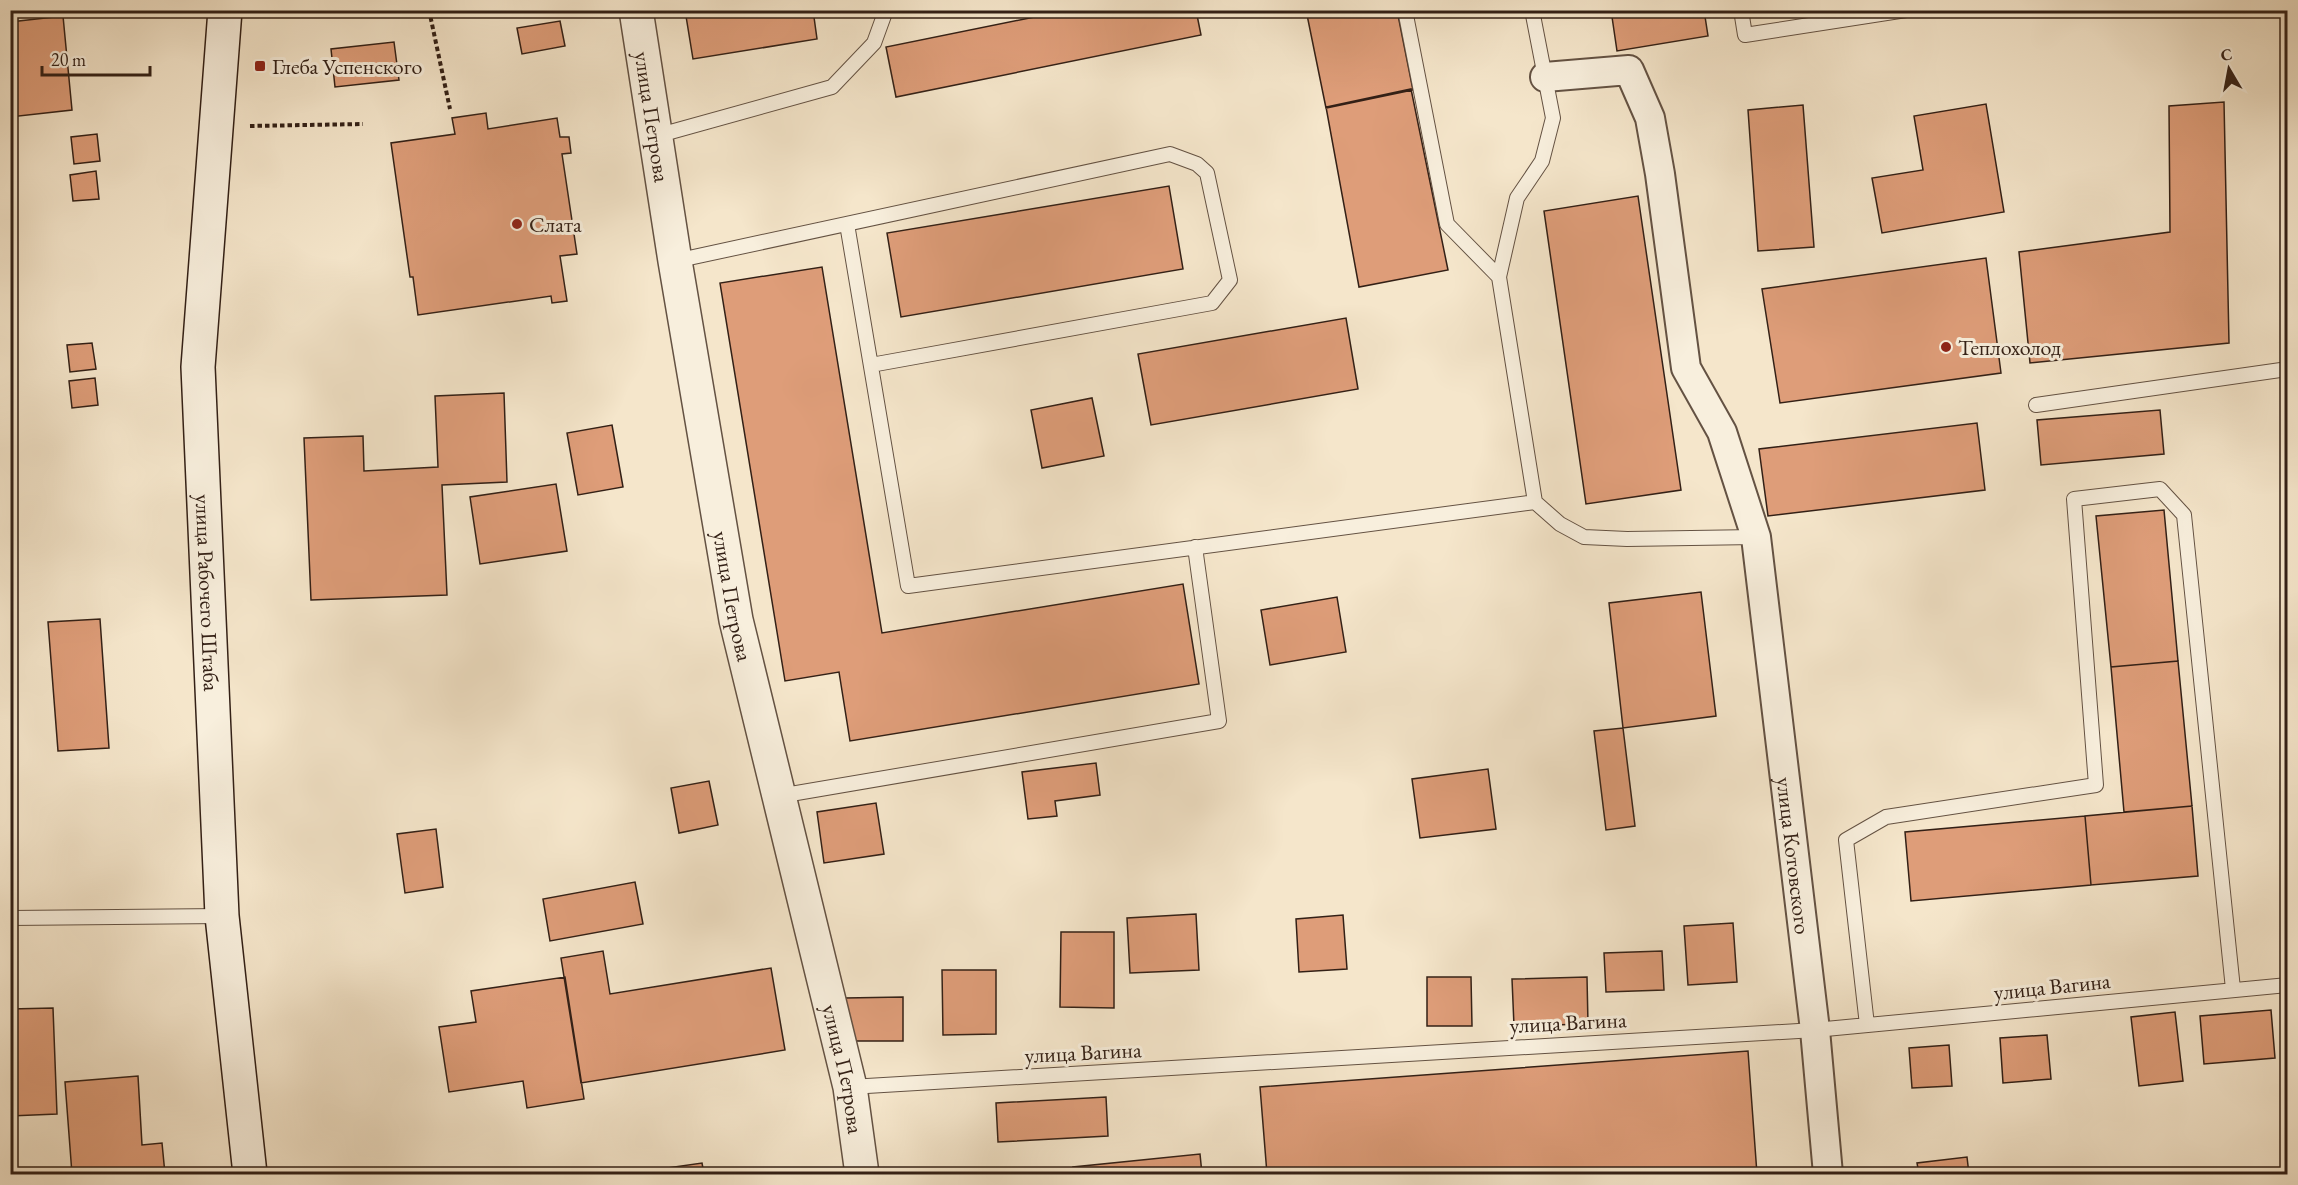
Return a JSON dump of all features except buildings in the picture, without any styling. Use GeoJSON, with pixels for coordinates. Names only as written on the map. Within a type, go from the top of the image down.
{"type":"FeatureCollection","features":[{"type":"Feature","properties":{"kind":"street","name":"улица Рабочего Штаба"},"geometry":{"type":"LineString","coordinates":[[225,10],[198,367],[222,916],[250,1174]]}},
{"type":"Feature","properties":{"kind":"street","name":"улица Петрова"},"geometry":{"type":"LineString","coordinates":[[636,10],[675,261],[736,620],[850,1087],[862,1174]]}},
{"type":"Feature","properties":{"kind":"street","name":"улица Котовского"},"geometry":{"type":"LineString","coordinates":[[1545,77],[1629,70],[1650,118],[1660,174],[1686,368],[1722,432],[1756,537],[1815,1030],[1828,1174]]}},
{"type":"Feature","properties":{"kind":"lane"},"geometry":{"type":"LineString","coordinates":[[656,136],[832,87],[874,43],[886,10]]}},
{"type":"Feature","properties":{"kind":"lane"},"geometry":{"type":"LineString","coordinates":[[1405,10],[1448,224],[1500,277]]}},
{"type":"Feature","properties":{"kind":"lane"},"geometry":{"type":"LineString","coordinates":[[1532,10],[1553,118],[1542,161],[1517,198],[1500,277],[1535,502],[1560,524],[1584,537],[1627,540],[1756,537]]}},
{"type":"Feature","properties":{"kind":"lane"},"geometry":{"type":"LineString","coordinates":[[1741,10],[1745,35],[1906,10]]}},
{"type":"Feature","properties":{"kind":"lane"},"geometry":{"type":"LineString","coordinates":[[675,261],[1170,154],[1197,164],[1207,173],[1230,280],[1212,303],[870,365]]}},
{"type":"Feature","properties":{"kind":"lane"},"geometry":{"type":"LineString","coordinates":[[847,224],[908,586],[1535,502]]}},
{"type":"Feature","properties":{"kind":"lane"},"geometry":{"type":"LineString","coordinates":[[2036,405],[2288,369]]}},
{"type":"Feature","properties":{"kind":"lane"},"geometry":{"type":"LineString","coordinates":[[1867,1025],[1846,840],[1886,818],[2096,785],[2074,500],[2160,489],[2184,515],[2233,989]]}},
{"type":"Feature","properties":{"kind":"lane"},"geometry":{"type":"LineString","coordinates":[[779,796],[1219,721],[1196,547]]}},
{"type":"Feature","properties":{"kind":"lane"},"geometry":{"type":"LineString","coordinates":[[10,918],[222,916]]}},
{"type":"Feature","properties":{"kind":"lane","name":"улица Вагина"},"geometry":{"type":"LineString","coordinates":[[850,1087],[1815,1030],[2233,989],[2288,986]]}},
{"type":"Feature","properties":{"kind":"path"},"geometry":{"type":"LineString","coordinates":[[429,10],[450,110]]}},
{"type":"Feature","properties":{"kind":"path"},"geometry":{"type":"LineString","coordinates":[[217,126],[363,123]]}},
{"type":"Feature","properties":{"kind":"place","name":"Глеба Успенского"},"geometry":{"type":"Point","coordinates":[260,66]}},
{"type":"Feature","properties":{"kind":"place","name":"Слата"},"geometry":{"type":"Point","coordinates":[517,224]}},
{"type":"Feature","properties":{"kind":"place","name":"Теплохолод"},"geometry":{"type":"Point","coordinates":[1946,347]}}]}
